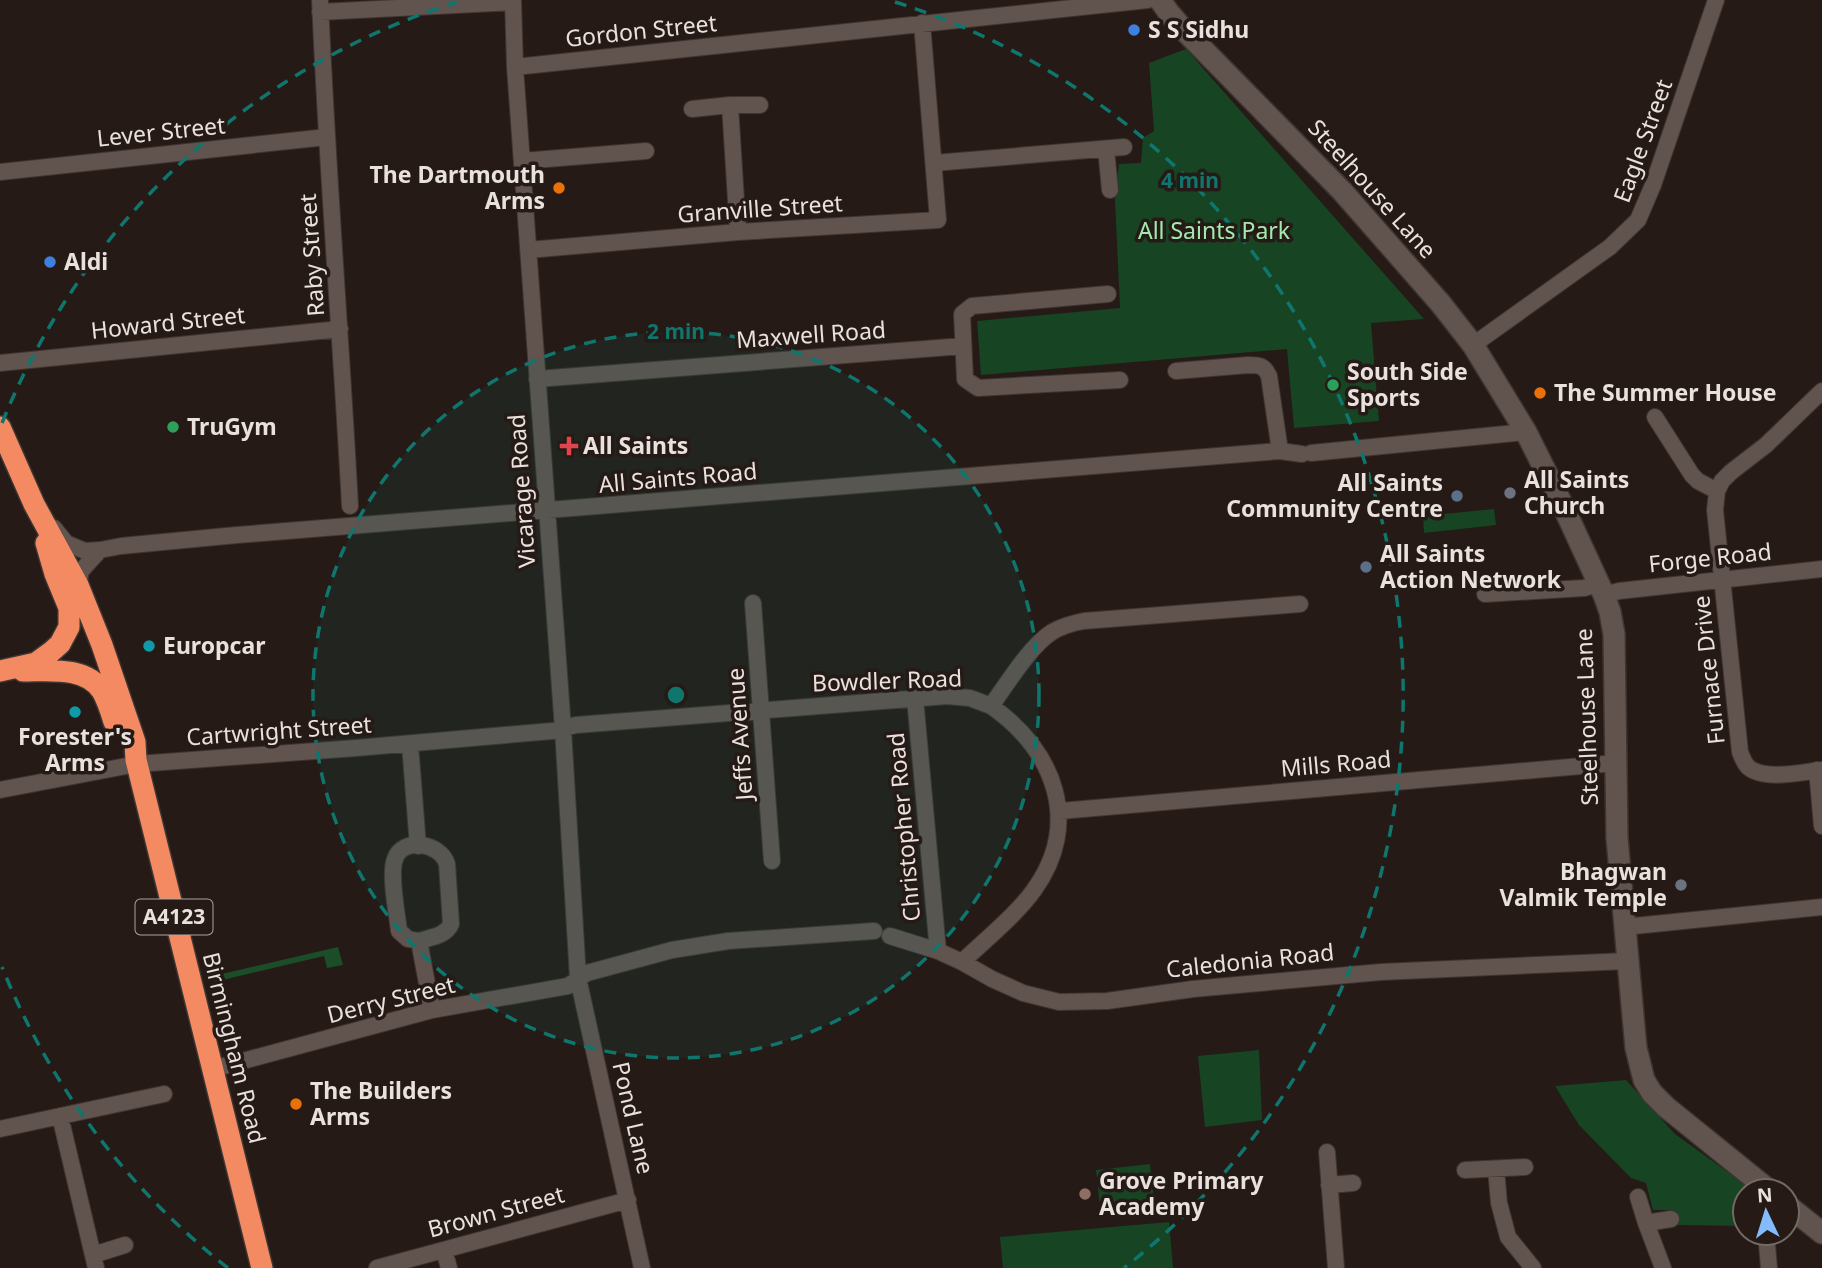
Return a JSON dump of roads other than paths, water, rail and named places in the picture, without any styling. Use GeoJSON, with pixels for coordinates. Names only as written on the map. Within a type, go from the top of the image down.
{"type":"FeatureCollection","features":[{"type":"Feature","properties":{"kind":"highway","name":"A4123"},"geometry":{"type":"LineString","coordinates":[[0,427],[34,504],[78,584],[135,742],[136,762]]}},
{"type":"Feature","properties":{"kind":"highway","name":"A4123"},"geometry":{"type":"LineString","coordinates":[[2,671],[36,663],[60,644],[69,628],[69,608],[55,574],[34,504]]}},
{"type":"Feature","properties":{"kind":"highway","name":"A4123"},"geometry":{"type":"LineString","coordinates":[[2,671],[61,671],[88,678],[101,691],[122,746],[136,762]]}},
{"type":"Feature","properties":{"kind":"highway","name":"Birmingham Road"},"geometry":{"type":"LineString","coordinates":[[136,762],[262,1268]]}},
{"type":"Feature","properties":{"kind":"street","name":"Gordon Street"},"geometry":{"type":"LineString","coordinates":[[515,67],[1148,0]]}},
{"type":"Feature","properties":{"kind":"street","name":"Steelhouse Lane"},"geometry":{"type":"LineString","coordinates":[[1160,0],[1183,29],[1342,191],[1441,304],[1473,345],[1526,432],[1610,612],[1614,634],[1617,838],[1636,1048],[1644,1080],[1666,1107],[1752,1177]]}},
{"type":"Feature","properties":{"kind":"street","name":"Eagle Street"},"geometry":{"type":"LineString","coordinates":[[1473,345],[1610,247],[1639,220],[1716,0]]}},
{"type":"Feature","properties":{"kind":"street"},"geometry":{"type":"LineString","coordinates":[[320,6],[513,1]]}},
{"type":"Feature","properties":{"kind":"street","name":"Vicarage Road"},"geometry":{"type":"LineString","coordinates":[[513,1],[515,67],[563,729],[578,978]]}},
{"type":"Feature","properties":{"kind":"street","name":"Raby Street"},"geometry":{"type":"LineString","coordinates":[[320,6],[350,506]]}},
{"type":"Feature","properties":{"kind":"street","name":"Granville Street"},"geometry":{"type":"LineString","coordinates":[[528,250],[737,232],[938,220],[922,23]]}},
{"type":"Feature","properties":{"kind":"street"},"geometry":{"type":"LineString","coordinates":[[730,105],[737,232]]}},
{"type":"Feature","properties":{"kind":"street"},"geometry":{"type":"LineString","coordinates":[[692,109],[760,105]]}},
{"type":"Feature","properties":{"kind":"street","name":"Lever Street"},"geometry":{"type":"LineString","coordinates":[[0,172],[327,137]]}},
{"type":"Feature","properties":{"kind":"street"},"geometry":{"type":"LineString","coordinates":[[934,163],[1124,147]]}},
{"type":"Feature","properties":{"kind":"street"},"geometry":{"type":"LineString","coordinates":[[1106,149],[1110,190]]}},
{"type":"Feature","properties":{"kind":"street"},"geometry":{"type":"LineString","coordinates":[[522,161],[646,150]]}},
{"type":"Feature","properties":{"kind":"street"},"geometry":{"type":"LineString","coordinates":[[1108,294],[972,306],[962,314],[965,379],[978,388],[1120,380]]}},
{"type":"Feature","properties":{"kind":"street","name":"Howard Street"},"geometry":{"type":"LineString","coordinates":[[0,363],[340,329]]}},
{"type":"Feature","properties":{"kind":"street","name":"Maxwell Road"},"geometry":{"type":"LineString","coordinates":[[537,379],[963,346]]}},
{"type":"Feature","properties":{"kind":"street"},"geometry":{"type":"LineString","coordinates":[[1176,371],[1248,365],[1265,368],[1269,376],[1280,451]]}},
{"type":"Feature","properties":{"kind":"street"},"geometry":{"type":"LineString","coordinates":[[1722,580],[1715,510],[1717,491],[1722,481],[1766,445],[1822,391]]}},
{"type":"Feature","properties":{"kind":"street"},"geometry":{"type":"LineString","coordinates":[[1655,416],[1692,475],[1717,491]]}},
{"type":"Feature","properties":{"kind":"street","name":"All Saints Road"},"geometry":{"type":"LineString","coordinates":[[100,550],[190,539],[1280,451],[1307,454],[1526,432]]}},
{"type":"Feature","properties":{"kind":"street"},"geometry":{"type":"LineString","coordinates":[[34,504],[66,543],[85,551],[100,550]]}},
{"type":"Feature","properties":{"kind":"street"},"geometry":{"type":"LineString","coordinates":[[78,584],[81,571],[100,550]]}},
{"type":"Feature","properties":{"kind":"street","name":"Forge Road"},"geometry":{"type":"LineString","coordinates":[[1485,594],[1584,588],[1619,591],[1822,569]]}},
{"type":"Feature","properties":{"kind":"street","name":"Furnace Drive"},"geometry":{"type":"LineString","coordinates":[[1722,580],[1740,752],[1744,762],[1750,769],[1768,775],[1819,770],[1822,826]]}},
{"type":"Feature","properties":{"kind":"street","name":"Jeffs Avenue"},"geometry":{"type":"LineString","coordinates":[[753,603],[772,861]]}},
{"type":"Feature","properties":{"kind":"street","name":"Bowdler Road"},"geometry":{"type":"LineString","coordinates":[[563,729],[576,725],[947,696],[970,698],[991,706],[1040,641],[1066,625],[1084,621],[1300,604]]}},
{"type":"Feature","properties":{"kind":"street","name":"Christopher Road"},"geometry":{"type":"LineString","coordinates":[[915,698],[938,951]]}},
{"type":"Feature","properties":{"kind":"street"},"geometry":{"type":"LineString","coordinates":[[962,962],[1032,893],[1052,857],[1059,828],[1060,811],[1053,782],[1041,758],[1014,723],[991,706]]}},
{"type":"Feature","properties":{"kind":"street","name":"Cartwright Street"},"geometry":{"type":"LineString","coordinates":[[0,790],[136,762],[410,744],[563,729]]}},
{"type":"Feature","properties":{"kind":"street"},"geometry":{"type":"LineString","coordinates":[[410,744],[418,846]]}},
{"type":"Feature","properties":{"kind":"street","name":"Mills Road"},"geometry":{"type":"LineString","coordinates":[[1060,811],[1616,763]]}},
{"type":"Feature","properties":{"kind":"street"},"geometry":{"type":"LineString","coordinates":[[418,846],[435,848],[447,864],[451,924],[450,929],[442,934],[419,941],[408,939],[399,931],[393,871],[396,856],[400,851],[406,847],[418,846]]}},
{"type":"Feature","properties":{"kind":"street"},"geometry":{"type":"LineString","coordinates":[[1624,927],[1822,907]]}},
{"type":"Feature","properties":{"kind":"street"},"geometry":{"type":"LineString","coordinates":[[578,978],[587,973],[672,950],[728,941],[874,931]]}},
{"type":"Feature","properties":{"kind":"street","name":"Caledonia Road"},"geometry":{"type":"LineString","coordinates":[[890,936],[938,951],[1023,993],[1046,1000],[1078,1003],[1217,986],[1381,972],[1627,961]]}},
{"type":"Feature","properties":{"kind":"street"},"geometry":{"type":"LineString","coordinates":[[419,941],[432,1010]]}},
{"type":"Feature","properties":{"kind":"street","name":"Derry Street"},"geometry":{"type":"LineString","coordinates":[[213,1069],[432,1010],[568,986],[578,978]]}},
{"type":"Feature","properties":{"kind":"street","name":"Pond Lane"},"geometry":{"type":"LineString","coordinates":[[578,978],[642,1268]]}},
{"type":"Feature","properties":{"kind":"street"},"geometry":{"type":"LineString","coordinates":[[0,1129],[164,1094]]}},
{"type":"Feature","properties":{"kind":"street"},"geometry":{"type":"LineString","coordinates":[[60,1116],[94,1261],[125,1245]]}},
{"type":"Feature","properties":{"kind":"street"},"geometry":{"type":"LineString","coordinates":[[1327,1152],[1336,1268]]}},
{"type":"Feature","properties":{"kind":"street"},"geometry":{"type":"LineString","coordinates":[[1465,1170],[1525,1167]]}},
{"type":"Feature","properties":{"kind":"street"},"geometry":{"type":"LineString","coordinates":[[1496,1168],[1499,1203],[1508,1237],[1533,1268]]}},
{"type":"Feature","properties":{"kind":"street"},"geometry":{"type":"LineString","coordinates":[[1329,1185],[1353,1183]]}},
{"type":"Feature","properties":{"kind":"street"},"geometry":{"type":"LineString","coordinates":[[1638,1197],[1663,1268]]}},
{"type":"Feature","properties":{"kind":"street","name":"Brown Street"},"geometry":{"type":"LineString","coordinates":[[377,1268],[628,1200]]}},
{"type":"Feature","properties":{"kind":"street"},"geometry":{"type":"LineString","coordinates":[[1801,1216],[1822,1233]]}},
{"type":"Feature","properties":{"kind":"street"},"geometry":{"type":"LineString","coordinates":[[1646,1223],[1671,1219]]}},
{"type":"Feature","properties":{"kind":"street"},"geometry":{"type":"LineString","coordinates":[[1767,1247],[1769,1268]]}},
{"type":"Feature","properties":{"kind":"street"},"geometry":{"type":"LineString","coordinates":[[444,1250],[449,1268]]}},
{"type":"Feature","properties":{"kind":"place","name":"S S Sidhu"},"geometry":{"type":"Point","coordinates":[1134,30]}},
{"type":"Feature","properties":{"kind":"place","name":"The Dartmouth Arms"},"geometry":{"type":"Point","coordinates":[559,188]}},
{"type":"Feature","properties":{"kind":"place","name":"Aldi"},"geometry":{"type":"Point","coordinates":[50,262]}},
{"type":"Feature","properties":{"kind":"place","name":"South Side Sports"},"geometry":{"type":"Point","coordinates":[1333,385]}},
{"type":"Feature","properties":{"kind":"place","name":"The Summer House"},"geometry":{"type":"Point","coordinates":[1540,393]}},
{"type":"Feature","properties":{"kind":"place","name":"TruGym"},"geometry":{"type":"Point","coordinates":[173,427]}},
{"type":"Feature","properties":{"kind":"place","name":"All Saints"},"geometry":{"type":"Point","coordinates":[569,446]}},
{"type":"Feature","properties":{"kind":"place","name":"All Saints Church"},"geometry":{"type":"Point","coordinates":[1510,493]}},
{"type":"Feature","properties":{"kind":"place","name":"All Saints Community Centre"},"geometry":{"type":"Point","coordinates":[1457,496]}},
{"type":"Feature","properties":{"kind":"place","name":"All Saints Action Network"},"geometry":{"type":"Point","coordinates":[1366,567]}},
{"type":"Feature","properties":{"kind":"place","name":"Europcar"},"geometry":{"type":"Point","coordinates":[149,646]}},
{"type":"Feature","properties":{"kind":"place","name":"Forester's Arms"},"geometry":{"type":"Point","coordinates":[75,712]}},
{"type":"Feature","properties":{"kind":"place","name":"Bhagwan Valmik Temple"},"geometry":{"type":"Point","coordinates":[1681,885]}},
{"type":"Feature","properties":{"kind":"place","name":"The Builders Arms"},"geometry":{"type":"Point","coordinates":[296,1104]}},
{"type":"Feature","properties":{"kind":"place","name":"Grove Primary Academy"},"geometry":{"type":"Point","coordinates":[1085,1194]}},
{"type":"Feature","properties":{"kind":"park label","name":"All Saints Park"},"geometry":{"type":"Point","coordinates":[1214,231]}}]}
